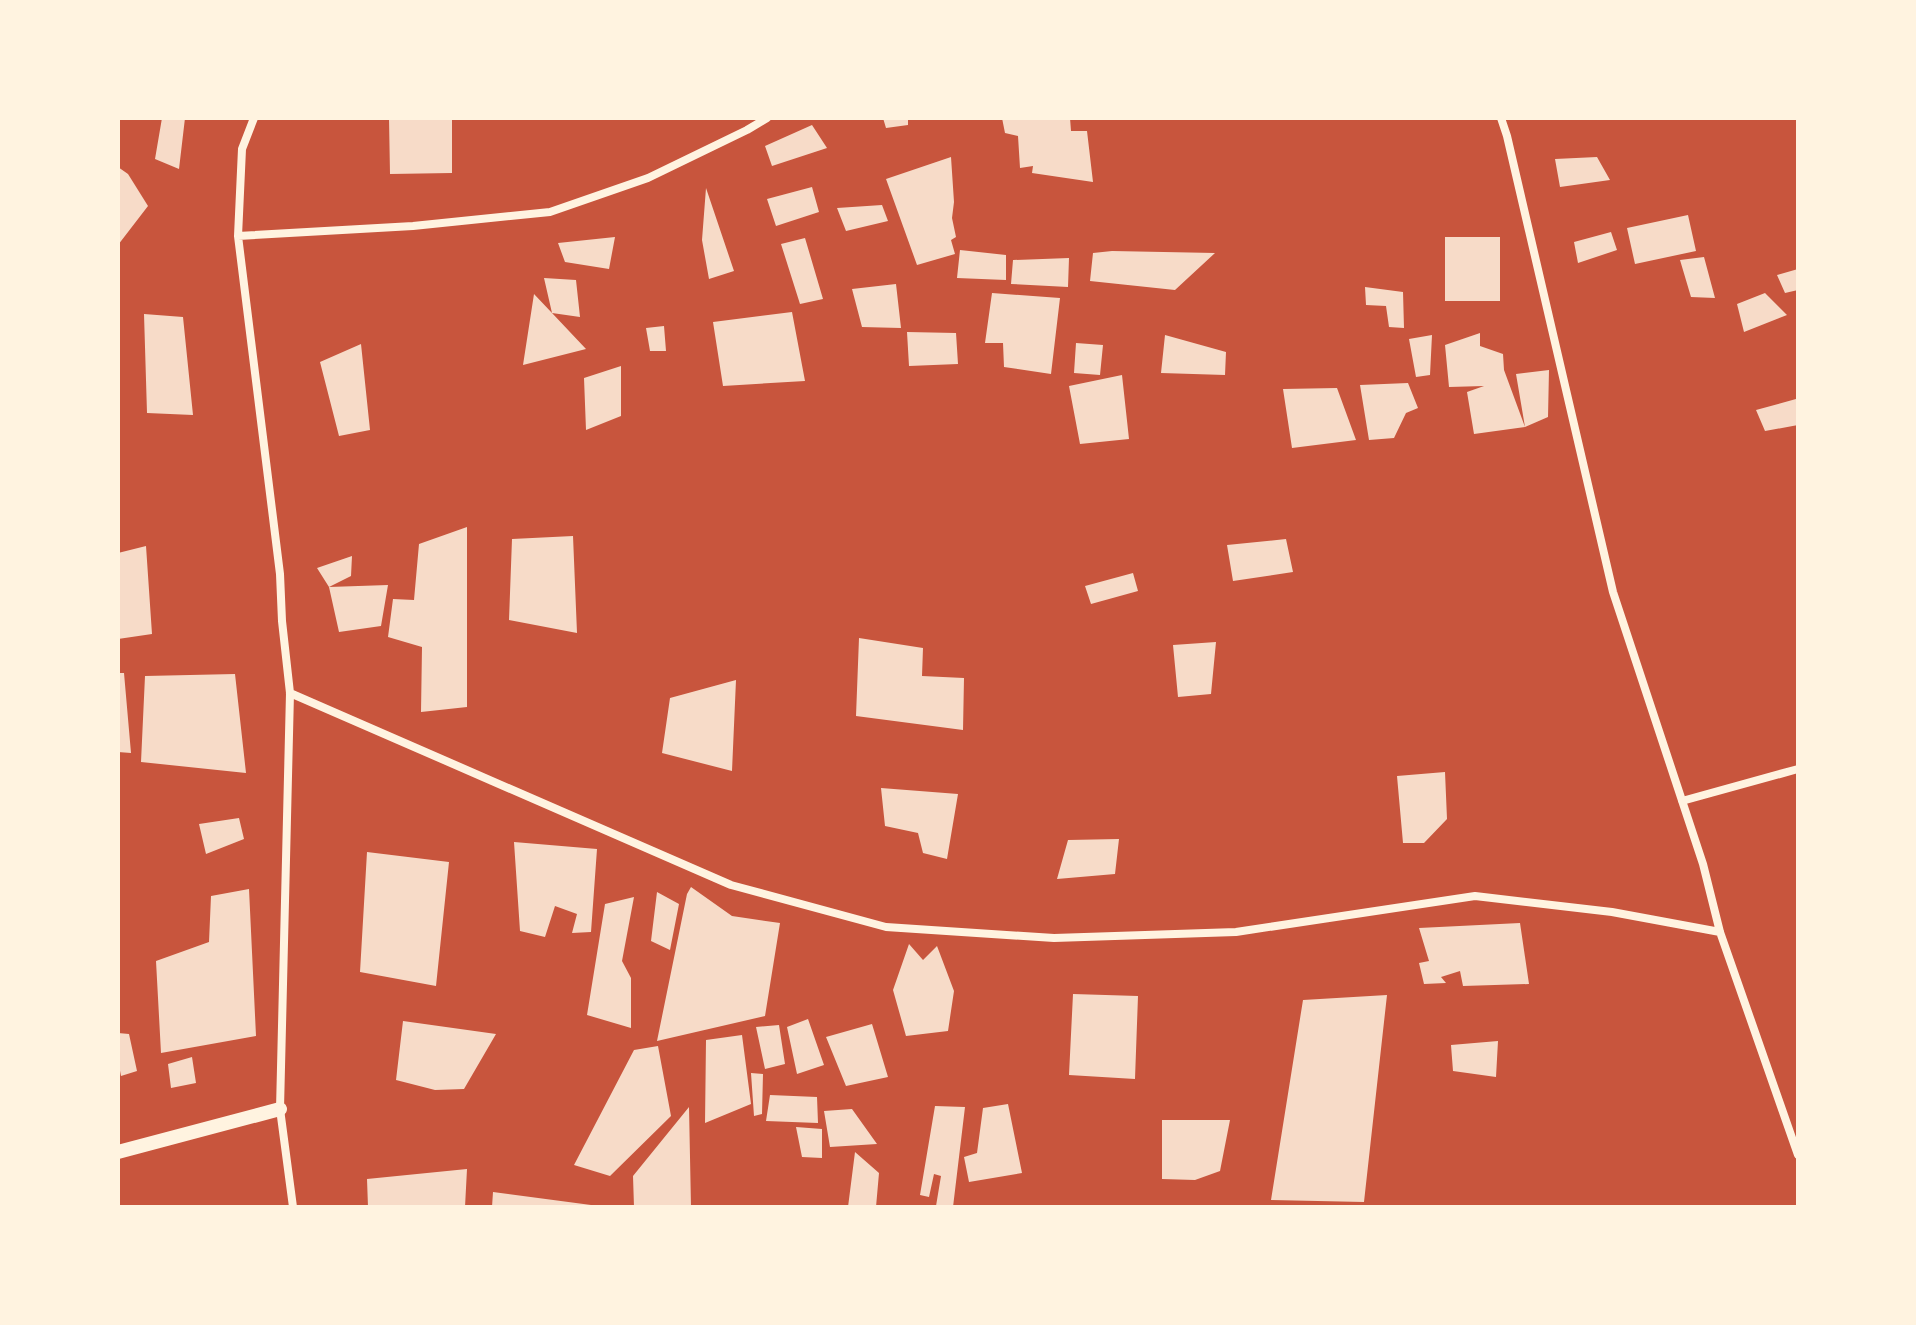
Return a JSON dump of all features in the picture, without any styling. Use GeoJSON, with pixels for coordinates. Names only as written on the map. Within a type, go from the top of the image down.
{"type":"FeatureCollection","features":[{"type":"Feature","properties":{"kind":"street"},"geometry":{"type":"LineString","coordinates":[[254,118],[242,149],[238,236],[280,574],[290,693],[280,1109],[293,1207]]}},
{"type":"Feature","properties":{"kind":"street"},"geometry":{"type":"LineString","coordinates":[[238,236],[413,226],[550,212],[648,178],[767,118]]}},
{"type":"Feature","properties":{"kind":"street"},"geometry":{"type":"LineString","coordinates":[[1501,118],[1613,592],[1703,864],[1720,932],[1798,1155]]}},
{"type":"Feature","properties":{"kind":"street"},"geometry":{"type":"LineString","coordinates":[[290,693],[731,885],[886,927],[1054,938],[1236,932],[1475,896],[1612,912],[1720,932]]}},
{"type":"Feature","properties":{"kind":"street"},"geometry":{"type":"LineString","coordinates":[[1682,801],[1798,769]]}},
{"type":"Feature","properties":{"kind":"street"},"geometry":{"type":"LineString","coordinates":[[118,1152],[280,1109]]}},
{"type":"Feature","properties":{"kind":"building"},"geometry":{"type":"Polygon","coordinates":[[[162,118],[185,118],[179,169],[155,159],[162,118]]]}},
{"type":"Feature","properties":{"kind":"building"},"geometry":{"type":"Polygon","coordinates":[[[389,118],[452,118],[452,173],[390,174],[389,118]]]}},
{"type":"Feature","properties":{"kind":"building"},"geometry":{"type":"Polygon","coordinates":[[[883,118],[908,118],[908,125],[886,128],[883,118]]]}},
{"type":"Feature","properties":{"kind":"building"},"geometry":{"type":"Polygon","coordinates":[[[1002,118],[1070,118],[1071,131],[1087,131],[1093,182],[1032,173],[1033,166],[1020,168],[1018,136],[1005,133],[1002,118]]]}},
{"type":"Feature","properties":{"kind":"building"},"geometry":{"type":"Polygon","coordinates":[[[812,125],[827,148],[772,166],[765,146],[812,125]]]}},
{"type":"Feature","properties":{"kind":"building"},"geometry":{"type":"Polygon","coordinates":[[[951,157],[952,218],[956,237],[951,240],[955,254],[917,265],[886,179],[951,157]]]}},
{"type":"Feature","properties":{"kind":"building"},"geometry":{"type":"Polygon","coordinates":[[[1597,157],[1610,180],[1560,187],[1555,159],[1597,157]]]}},
{"type":"Feature","properties":{"kind":"building"},"geometry":{"type":"Polygon","coordinates":[[[118,167],[128,174],[148,206],[118,245],[118,167]]]}},
{"type":"Feature","properties":{"kind":"building"},"geometry":{"type":"Polygon","coordinates":[[[812,187],[819,212],[776,226],[767,199],[812,187]]]}},
{"type":"Feature","properties":{"kind":"building"},"geometry":{"type":"Polygon","coordinates":[[[706,188],[734,271],[709,279],[702,240],[706,188]]]}},
{"type":"Feature","properties":{"kind":"building"},"geometry":{"type":"Polygon","coordinates":[[[882,205],[888,221],[846,231],[837,208],[882,205]]]}},
{"type":"Feature","properties":{"kind":"building"},"geometry":{"type":"Polygon","coordinates":[[[1688,215],[1696,251],[1635,264],[1627,228],[1688,215]]]}},
{"type":"Feature","properties":{"kind":"building"},"geometry":{"type":"Polygon","coordinates":[[[1611,232],[1617,250],[1578,263],[1574,242],[1611,232]]]}},
{"type":"Feature","properties":{"kind":"building"},"geometry":{"type":"Polygon","coordinates":[[[615,237],[609,269],[565,262],[558,243],[615,237]]]}},
{"type":"Feature","properties":{"kind":"building"},"geometry":{"type":"Polygon","coordinates":[[[1445,237],[1500,237],[1500,301],[1445,301],[1445,237]]]}},
{"type":"Feature","properties":{"kind":"building"},"geometry":{"type":"Polygon","coordinates":[[[805,238],[823,299],[800,304],[781,244],[805,238]]]}},
{"type":"Feature","properties":{"kind":"building"},"geometry":{"type":"Polygon","coordinates":[[[960,250],[1006,255],[1006,280],[957,278],[960,250]]]}},
{"type":"Feature","properties":{"kind":"building"},"geometry":{"type":"Polygon","coordinates":[[[1093,253],[1215,253],[1175,290],[1090,281],[1093,253]]]}},
{"type":"Feature","properties":{"kind":"building"},"geometry":{"type":"Polygon","coordinates":[[[1704,257],[1715,298],[1691,297],[1680,260],[1704,257]]]}},
{"type":"Feature","properties":{"kind":"building"},"geometry":{"type":"Polygon","coordinates":[[[1069,258],[1068,287],[1011,284],[1013,260],[1069,258]]]}},
{"type":"Feature","properties":{"kind":"building"},"geometry":{"type":"Polygon","coordinates":[[[1798,269],[1798,290],[1785,293],[1777,275],[1798,269]]]}},
{"type":"Feature","properties":{"kind":"building"},"geometry":{"type":"Polygon","coordinates":[[[544,278],[576,280],[580,317],[552,313],[544,278]]]}},
{"type":"Feature","properties":{"kind":"building"},"geometry":{"type":"Polygon","coordinates":[[[896,284],[901,328],[862,327],[852,289],[896,284]]]}},
{"type":"Feature","properties":{"kind":"building"},"geometry":{"type":"Polygon","coordinates":[[[1365,287],[1403,292],[1404,328],[1389,327],[1386,306],[1366,305],[1365,287]]]}},
{"type":"Feature","properties":{"kind":"building"},"geometry":{"type":"Polygon","coordinates":[[[992,293],[1060,298],[1051,374],[1004,367],[1003,343],[985,343],[992,293]]]}},
{"type":"Feature","properties":{"kind":"building"},"geometry":{"type":"Polygon","coordinates":[[[1765,293],[1787,315],[1744,332],[1737,304],[1765,293]]]}},
{"type":"Feature","properties":{"kind":"building"},"geometry":{"type":"Polygon","coordinates":[[[534,294],[552,313],[586,349],[523,365],[534,294]]]}},
{"type":"Feature","properties":{"kind":"building"},"geometry":{"type":"Polygon","coordinates":[[[792,312],[805,381],[723,386],[713,322],[792,312]]]}},
{"type":"Feature","properties":{"kind":"building"},"geometry":{"type":"Polygon","coordinates":[[[144,314],[183,317],[193,415],[147,413],[144,314]]]}},
{"type":"Feature","properties":{"kind":"building"},"geometry":{"type":"Polygon","coordinates":[[[664,326],[666,351],[650,351],[646,328],[664,326]]]}},
{"type":"Feature","properties":{"kind":"building"},"geometry":{"type":"Polygon","coordinates":[[[907,332],[956,333],[958,364],[909,366],[907,332]]]}},
{"type":"Feature","properties":{"kind":"building"},"geometry":{"type":"Polygon","coordinates":[[[1480,333],[1480,346],[1503,354],[1504,370],[1525,427],[1474,434],[1467,392],[1484,386],[1449,387],[1445,345],[1480,333]]]}},
{"type":"Feature","properties":{"kind":"building"},"geometry":{"type":"Polygon","coordinates":[[[1165,335],[1226,352],[1225,375],[1161,373],[1165,335]]]}},
{"type":"Feature","properties":{"kind":"building"},"geometry":{"type":"Polygon","coordinates":[[[1432,335],[1430,375],[1416,377],[1409,339],[1432,335]]]}},
{"type":"Feature","properties":{"kind":"building"},"geometry":{"type":"Polygon","coordinates":[[[1076,343],[1103,345],[1100,375],[1074,373],[1076,343]]]}},
{"type":"Feature","properties":{"kind":"building"},"geometry":{"type":"Polygon","coordinates":[[[361,344],[370,430],[339,436],[320,362],[361,344]]]}},
{"type":"Feature","properties":{"kind":"building"},"geometry":{"type":"Polygon","coordinates":[[[621,366],[621,416],[586,430],[584,378],[621,366]]]}},
{"type":"Feature","properties":{"kind":"building"},"geometry":{"type":"Polygon","coordinates":[[[1549,370],[1548,417],[1525,427],[1516,374],[1549,370]]]}},
{"type":"Feature","properties":{"kind":"building"},"geometry":{"type":"Polygon","coordinates":[[[1122,375],[1129,439],[1080,444],[1069,386],[1122,375]]]}},
{"type":"Feature","properties":{"kind":"building"},"geometry":{"type":"Polygon","coordinates":[[[1408,383],[1418,408],[1406,413],[1394,438],[1369,440],[1360,385],[1408,383]]]}},
{"type":"Feature","properties":{"kind":"building"},"geometry":{"type":"Polygon","coordinates":[[[1337,388],[1356,440],[1292,448],[1283,389],[1337,388]]]}},
{"type":"Feature","properties":{"kind":"building"},"geometry":{"type":"Polygon","coordinates":[[[1796,399],[1798,425],[1765,431],[1756,410],[1796,399]]]}},
{"type":"Feature","properties":{"kind":"building"},"geometry":{"type":"Polygon","coordinates":[[[467,527],[467,707],[421,712],[422,647],[388,637],[393,599],[414,600],[419,544],[467,527]]]}},
{"type":"Feature","properties":{"kind":"building"},"geometry":{"type":"Polygon","coordinates":[[[573,536],[577,633],[509,620],[512,539],[573,536]]]}},
{"type":"Feature","properties":{"kind":"building"},"geometry":{"type":"Polygon","coordinates":[[[1286,539],[1293,572],[1233,581],[1227,545],[1286,539]]]}},
{"type":"Feature","properties":{"kind":"building"},"geometry":{"type":"Polygon","coordinates":[[[146,546],[152,634],[118,639],[118,553],[146,546]]]}},
{"type":"Feature","properties":{"kind":"building"},"geometry":{"type":"Polygon","coordinates":[[[352,556],[351,576],[329,587],[317,568],[352,556]]]}},
{"type":"Feature","properties":{"kind":"building"},"geometry":{"type":"Polygon","coordinates":[[[1133,573],[1138,591],[1091,604],[1085,586],[1133,573]]]}},
{"type":"Feature","properties":{"kind":"building"},"geometry":{"type":"Polygon","coordinates":[[[388,585],[381,626],[339,632],[329,587],[388,585]]]}},
{"type":"Feature","properties":{"kind":"building"},"geometry":{"type":"Polygon","coordinates":[[[859,638],[923,648],[922,676],[964,678],[963,730],[856,716],[859,638]]]}},
{"type":"Feature","properties":{"kind":"building"},"geometry":{"type":"Polygon","coordinates":[[[1216,642],[1211,694],[1178,697],[1173,645],[1216,642]]]}},
{"type":"Feature","properties":{"kind":"building"},"geometry":{"type":"Polygon","coordinates":[[[118,673],[124,673],[131,753],[118,752],[118,673]]]}},
{"type":"Feature","properties":{"kind":"building"},"geometry":{"type":"Polygon","coordinates":[[[235,674],[246,773],[141,762],[145,676],[235,674]]]}},
{"type":"Feature","properties":{"kind":"building"},"geometry":{"type":"Polygon","coordinates":[[[736,680],[732,771],[662,753],[670,698],[736,680]]]}},
{"type":"Feature","properties":{"kind":"building"},"geometry":{"type":"Polygon","coordinates":[[[1445,772],[1447,819],[1424,843],[1403,843],[1397,776],[1445,772]]]}},
{"type":"Feature","properties":{"kind":"building"},"geometry":{"type":"Polygon","coordinates":[[[881,788],[958,794],[947,859],[923,853],[918,833],[885,826],[881,788]]]}},
{"type":"Feature","properties":{"kind":"building"},"geometry":{"type":"Polygon","coordinates":[[[239,818],[244,839],[206,854],[199,824],[239,818]]]}},
{"type":"Feature","properties":{"kind":"building"},"geometry":{"type":"Polygon","coordinates":[[[1119,839],[1115,874],[1057,879],[1068,840],[1119,839]]]}},
{"type":"Feature","properties":{"kind":"building"},"geometry":{"type":"Polygon","coordinates":[[[514,842],[597,849],[591,932],[572,933],[577,914],[555,906],[545,937],[520,931],[514,842]]]}},
{"type":"Feature","properties":{"kind":"building"},"geometry":{"type":"Polygon","coordinates":[[[367,852],[449,862],[436,986],[360,972],[367,852]]]}},
{"type":"Feature","properties":{"kind":"building"},"geometry":{"type":"Polygon","coordinates":[[[691,887],[732,916],[780,923],[765,1016],[657,1041],[687,894],[691,887]]]}},
{"type":"Feature","properties":{"kind":"building"},"geometry":{"type":"Polygon","coordinates":[[[249,889],[256,1036],[161,1053],[156,961],[209,942],[211,896],[249,889]]]}},
{"type":"Feature","properties":{"kind":"building"},"geometry":{"type":"Polygon","coordinates":[[[657,892],[679,904],[670,950],[651,941],[657,892]]]}},
{"type":"Feature","properties":{"kind":"building"},"geometry":{"type":"Polygon","coordinates":[[[634,897],[622,961],[631,978],[631,1028],[587,1015],[605,904],[634,897]]]}},
{"type":"Feature","properties":{"kind":"building"},"geometry":{"type":"Polygon","coordinates":[[[1520,923],[1529,984],[1463,986],[1460,971],[1441,977],[1446,983],[1424,984],[1419,963],[1429,961],[1419,928],[1520,923]]]}},
{"type":"Feature","properties":{"kind":"building"},"geometry":{"type":"Polygon","coordinates":[[[909,944],[923,960],[937,946],[954,991],[948,1031],[906,1036],[893,990],[909,944]]]}},
{"type":"Feature","properties":{"kind":"building"},"geometry":{"type":"Polygon","coordinates":[[[1073,994],[1138,996],[1135,1079],[1069,1075],[1073,994]]]}},
{"type":"Feature","properties":{"kind":"building"},"geometry":{"type":"Polygon","coordinates":[[[1387,995],[1364,1202],[1271,1200],[1303,1000],[1387,995]]]}},
{"type":"Feature","properties":{"kind":"building"},"geometry":{"type":"Polygon","coordinates":[[[808,1019],[824,1065],[797,1074],[787,1027],[808,1019]]]}},
{"type":"Feature","properties":{"kind":"building"},"geometry":{"type":"Polygon","coordinates":[[[403,1021],[496,1034],[464,1089],[435,1090],[396,1080],[403,1021]]]}},
{"type":"Feature","properties":{"kind":"building"},"geometry":{"type":"Polygon","coordinates":[[[872,1024],[888,1077],[846,1086],[826,1037],[872,1024]]]}},
{"type":"Feature","properties":{"kind":"building"},"geometry":{"type":"Polygon","coordinates":[[[779,1025],[785,1064],[765,1069],[756,1027],[779,1025]]]}},
{"type":"Feature","properties":{"kind":"building"},"geometry":{"type":"Polygon","coordinates":[[[118,1033],[129,1034],[137,1071],[121,1076],[118,1060],[118,1033]]]}},
{"type":"Feature","properties":{"kind":"building"},"geometry":{"type":"Polygon","coordinates":[[[742,1035],[751,1104],[705,1123],[706,1040],[742,1035]]]}},
{"type":"Feature","properties":{"kind":"building"},"geometry":{"type":"Polygon","coordinates":[[[1498,1041],[1496,1077],[1453,1071],[1451,1045],[1498,1041]]]}},
{"type":"Feature","properties":{"kind":"building"},"geometry":{"type":"Polygon","coordinates":[[[658,1046],[671,1116],[610,1176],[574,1165],[634,1050],[658,1046]]]}},
{"type":"Feature","properties":{"kind":"building"},"geometry":{"type":"Polygon","coordinates":[[[192,1057],[196,1083],[171,1088],[168,1064],[192,1057]]]}},
{"type":"Feature","properties":{"kind":"building"},"geometry":{"type":"Polygon","coordinates":[[[751,1073],[763,1074],[762,1114],[754,1116],[751,1073]]]}},
{"type":"Feature","properties":{"kind":"building"},"geometry":{"type":"Polygon","coordinates":[[[770,1095],[817,1097],[818,1123],[766,1121],[770,1095]]]}},
{"type":"Feature","properties":{"kind":"building"},"geometry":{"type":"Polygon","coordinates":[[[1008,1104],[1022,1173],[969,1182],[964,1157],[977,1153],[983,1108],[1008,1104]]]}},
{"type":"Feature","properties":{"kind":"building"},"geometry":{"type":"Polygon","coordinates":[[[935,1106],[965,1107],[953,1207],[936,1206],[941,1176],[934,1174],[929,1197],[920,1195],[935,1106]]]}},
{"type":"Feature","properties":{"kind":"building"},"geometry":{"type":"Polygon","coordinates":[[[689,1107],[691,1207],[634,1207],[633,1176],[689,1107]]]}},
{"type":"Feature","properties":{"kind":"building"},"geometry":{"type":"Polygon","coordinates":[[[852,1109],[877,1144],[830,1147],[824,1111],[852,1109]]]}},
{"type":"Feature","properties":{"kind":"building"},"geometry":{"type":"Polygon","coordinates":[[[1162,1120],[1230,1120],[1220,1171],[1195,1180],[1162,1179],[1162,1120]]]}},
{"type":"Feature","properties":{"kind":"building"},"geometry":{"type":"Polygon","coordinates":[[[796,1127],[822,1129],[822,1158],[802,1157],[796,1127]]]}},
{"type":"Feature","properties":{"kind":"building"},"geometry":{"type":"Polygon","coordinates":[[[855,1152],[879,1173],[876,1207],[848,1207],[855,1152]]]}},
{"type":"Feature","properties":{"kind":"building"},"geometry":{"type":"Polygon","coordinates":[[[467,1169],[465,1207],[368,1207],[367,1179],[467,1169]]]}},
{"type":"Feature","properties":{"kind":"building"},"geometry":{"type":"Polygon","coordinates":[[[493,1192],[591,1205],[591,1207],[492,1207],[493,1192]]]}}]}
